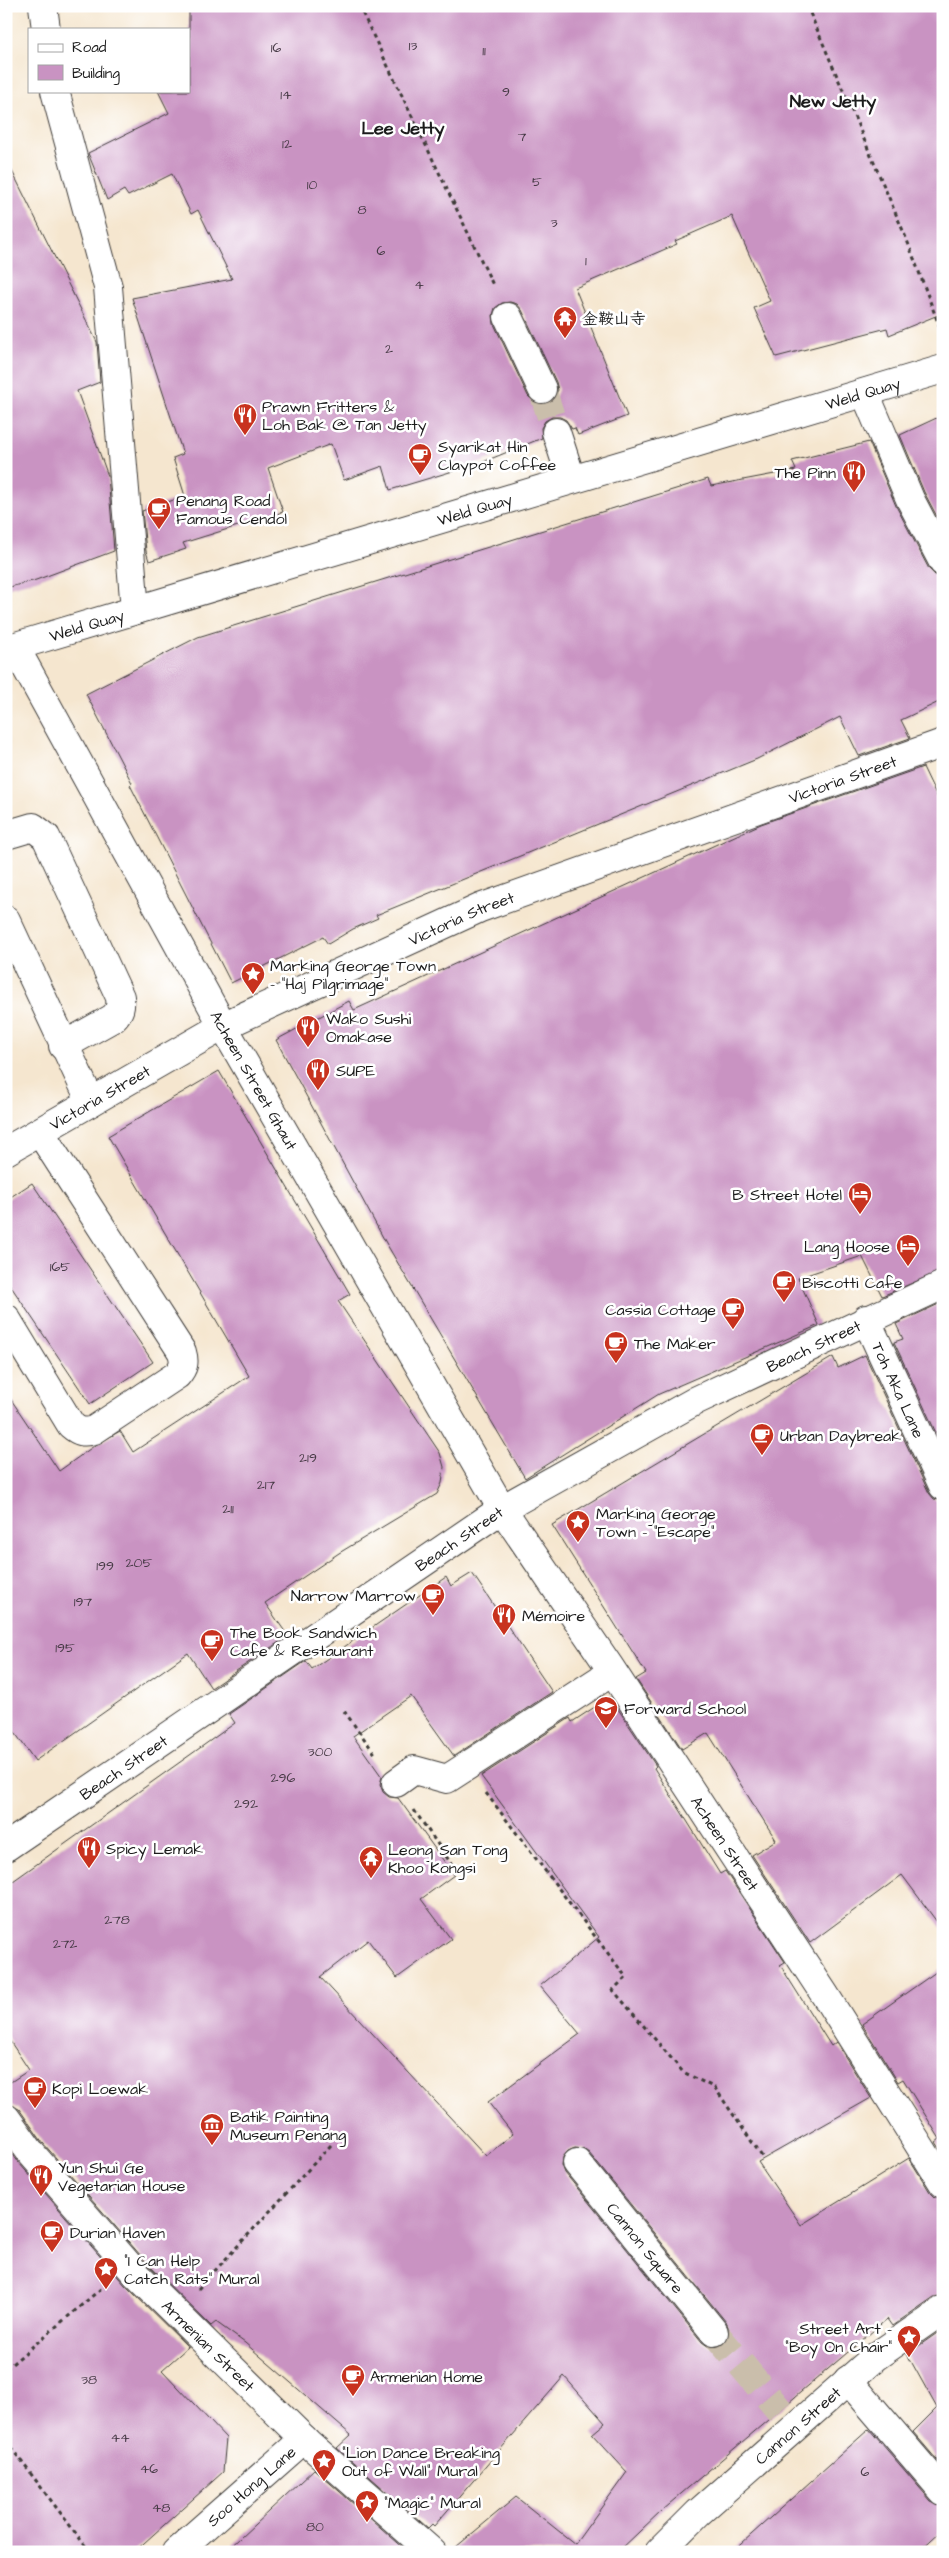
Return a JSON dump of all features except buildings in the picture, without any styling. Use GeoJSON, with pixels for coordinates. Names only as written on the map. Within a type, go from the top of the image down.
{"type":"FeatureCollection","features":[{"type":"Feature","properties":{"kind":"street"},"geometry":{"type":"LineString","coordinates":[[43,6],[46,28]]}},
{"type":"Feature","properties":{"kind":"street"},"geometry":{"type":"LineString","coordinates":[[56,92],[108,286],[135,610]]}},
{"type":"Feature","properties":{"kind":"street"},"geometry":{"type":"LineString","coordinates":[[508,317],[542,389]]}},
{"type":"Feature","properties":{"kind":"street","name":"Weld Quay"},"geometry":{"type":"LineString","coordinates":[[10,648],[571,478],[943,369]]}},
{"type":"Feature","properties":{"kind":"street"},"geometry":{"type":"LineString","coordinates":[[864,393],[910,499],[943,562]]}},
{"type":"Feature","properties":{"kind":"street"},"geometry":{"type":"LineString","coordinates":[[556,432],[571,478]]}},
{"type":"Feature","properties":{"kind":"street","name":"Acheen Street Ghaut"},"geometry":{"type":"LineString","coordinates":[[10,648],[223,1026],[502,1509]]}},
{"type":"Feature","properties":{"kind":"street","name":"Victoria Street"},"geometry":{"type":"LineString","coordinates":[[6,1150],[223,1026],[480,908],[943,743]]}},
{"type":"Feature","properties":{"kind":"street"},"geometry":{"type":"LineString","coordinates":[[6,835],[33,827],[46,837],[120,997],[121,1005],[119,1012],[63,1046]]}},
{"type":"Feature","properties":{"kind":"street"},"geometry":{"type":"LineString","coordinates":[[6,920],[63,1046],[91,1102]]}},
{"type":"Feature","properties":{"kind":"street"},"geometry":{"type":"LineString","coordinates":[[6,1318],[71,1425],[77,1430],[86,1432],[94,1430],[177,1375],[183,1369],[185,1360],[182,1352],[40,1132]]}},
{"type":"Feature","properties":{"kind":"street","name":"Beach Street"},"geometry":{"type":"LineString","coordinates":[[6,1847],[502,1509],[697,1400],[943,1284]]}},
{"type":"Feature","properties":{"kind":"street","name":"Toh Aka Lane"},"geometry":{"type":"LineString","coordinates":[[866,1319],[943,1486]]}},
{"type":"Feature","properties":{"kind":"street","name":"Acheen Street"},"geometry":{"type":"LineString","coordinates":[[502,1509],[825,1995],[943,2183]]}},
{"type":"Feature","properties":{"kind":"street"},"geometry":{"type":"LineString","coordinates":[[396,1783],[414,1770],[447,1779],[612,1672]]}},
{"type":"Feature","properties":{"kind":"street","name":"Armenian Street"},"geometry":{"type":"LineString","coordinates":[[6,2118],[31,2153],[128,2265],[176,2314],[304,2439],[432,2552]]}},
{"type":"Feature","properties":{"kind":"street","name":"Cannon Square"},"geometry":{"type":"LineString","coordinates":[[577,2163],[714,2332]]}},
{"type":"Feature","properties":{"kind":"street","name":"Cannon Street"},"geometry":{"type":"LineString","coordinates":[[659,2552],[787,2419],[848,2380],[875,2357],[943,2310]]}},
{"type":"Feature","properties":{"kind":"street"},"geometry":{"type":"LineString","coordinates":[[848,2380],[943,2491]]}},
{"type":"Feature","properties":{"kind":"street","name":"Soo Hong Lane"},"geometry":{"type":"LineString","coordinates":[[176,2552],[304,2439]]}},
{"type":"Feature","properties":{"kind":"path"},"geometry":{"type":"LineString","coordinates":[[359,6],[508,317]]}},
{"type":"Feature","properties":{"kind":"path"},"geometry":{"type":"LineString","coordinates":[[807,6],[907,240],[943,336]]}},
{"type":"Feature","properties":{"kind":"path"},"geometry":{"type":"LineString","coordinates":[[466,1766],[626,1977],[613,1990],[682,2072],[715,2088],[763,2158]]}},
{"type":"Feature","properties":{"kind":"path"},"geometry":{"type":"LineString","coordinates":[[176,2314],[331,2145]]}},
{"type":"Feature","properties":{"kind":"path"},"geometry":{"type":"LineString","coordinates":[[6,2370],[128,2265]]}},
{"type":"Feature","properties":{"kind":"path"},"geometry":{"type":"LineString","coordinates":[[6,2441],[90,2552]]}},
{"type":"Feature","properties":{"kind":"tunnel"},"geometry":{"type":"LineString","coordinates":[[542,389],[556,432]]}},
{"type":"Feature","properties":{"kind":"tunnel"},"geometry":{"type":"LineString","coordinates":[[714,2332],[780,2411]]}},
{"type":"Feature","properties":{"kind":"place","name":"金鞍山寺"},"geometry":{"type":"Point","coordinates":[565,339]}},
{"type":"Feature","properties":{"kind":"place","name":"Prawn Fritters & Loh Bak @ Tan Jetty"},"geometry":{"type":"Point","coordinates":[245,436]}},
{"type":"Feature","properties":{"kind":"place","name":"Syarikat Hin Claypot Coffee"},"geometry":{"type":"Point","coordinates":[420,476]}},
{"type":"Feature","properties":{"kind":"place","name":"The Pinn"},"geometry":{"type":"Point","coordinates":[854,493]}},
{"type":"Feature","properties":{"kind":"place","name":"Penang Road Famous Cendol"},"geometry":{"type":"Point","coordinates":[159,530]}},
{"type":"Feature","properties":{"kind":"place","name":"Marking George Town - \"Haj Pilgrimage\""},"geometry":{"type":"Point","coordinates":[253,995]}},
{"type":"Feature","properties":{"kind":"place","name":"Wako Sushi Omakase"},"geometry":{"type":"Point","coordinates":[308,1048]}},
{"type":"Feature","properties":{"kind":"place","name":"SUPE"},"geometry":{"type":"Point","coordinates":[318,1091]}},
{"type":"Feature","properties":{"kind":"place","name":"B Street Hotel"},"geometry":{"type":"Point","coordinates":[860,1215]}},
{"type":"Feature","properties":{"kind":"place","name":"Lang Hoose"},"geometry":{"type":"Point","coordinates":[908,1267]}},
{"type":"Feature","properties":{"kind":"place","name":"Biscotti Cafe"},"geometry":{"type":"Point","coordinates":[784,1303]}},
{"type":"Feature","properties":{"kind":"place","name":"Cassia Cottage"},"geometry":{"type":"Point","coordinates":[733,1330]}},
{"type":"Feature","properties":{"kind":"place","name":"The Maker"},"geometry":{"type":"Point","coordinates":[616,1364]}},
{"type":"Feature","properties":{"kind":"place","name":"Urban Daybreak"},"geometry":{"type":"Point","coordinates":[762,1456]}},
{"type":"Feature","properties":{"kind":"place","name":"Marking George Town - \"Escape\""},"geometry":{"type":"Point","coordinates":[578,1543]}},
{"type":"Feature","properties":{"kind":"place","name":"Narrow Marrow"},"geometry":{"type":"Point","coordinates":[433,1616]}},
{"type":"Feature","properties":{"kind":"place","name":"Mémoire"},"geometry":{"type":"Point","coordinates":[504,1636]}},
{"type":"Feature","properties":{"kind":"place","name":"The Book Sandwich Cafe & Restaurant"},"geometry":{"type":"Point","coordinates":[212,1662]}},
{"type":"Feature","properties":{"kind":"place","name":"Forward School"},"geometry":{"type":"Point","coordinates":[606,1729]}},
{"type":"Feature","properties":{"kind":"place","name":"Spicy Lemak"},"geometry":{"type":"Point","coordinates":[89,1869]}},
{"type":"Feature","properties":{"kind":"place","name":"Leong San Tong Khoo Kongsi"},"geometry":{"type":"Point","coordinates":[371,1879]}},
{"type":"Feature","properties":{"kind":"place","name":"Kopi Loewak"},"geometry":{"type":"Point","coordinates":[35,2109]}},
{"type":"Feature","properties":{"kind":"place","name":"Batik Painting Museum Penang"},"geometry":{"type":"Point","coordinates":[212,2146]}},
{"type":"Feature","properties":{"kind":"place","name":"Yun Shui Ge Vegetarian House"},"geometry":{"type":"Point","coordinates":[41,2197]}},
{"type":"Feature","properties":{"kind":"place","name":"Durian Haven"},"geometry":{"type":"Point","coordinates":[52,2253]}},
{"type":"Feature","properties":{"kind":"place","name":"\"I Can Help Catch Rats\" Mural"},"geometry":{"type":"Point","coordinates":[106,2290]}},
{"type":"Feature","properties":{"kind":"place","name":"Street Art - \"Boy On Chair\""},"geometry":{"type":"Point","coordinates":[909,2358]}},
{"type":"Feature","properties":{"kind":"place","name":"Armenian Home"},"geometry":{"type":"Point","coordinates":[353,2397]}},
{"type":"Feature","properties":{"kind":"place","name":"\"Lion Dance Breaking Out of Wall\" Mural"},"geometry":{"type":"Point","coordinates":[324,2482]}},
{"type":"Feature","properties":{"kind":"place","name":"\"Magic\" Mural"},"geometry":{"type":"Point","coordinates":[367,2523]}},
{"type":"Feature","properties":{"kind":"district","name":"New Jetty"},"geometry":{"type":"Point","coordinates":[833,101]}},
{"type":"Feature","properties":{"kind":"district","name":"Lee Jetty"},"geometry":{"type":"Point","coordinates":[403,128]}}]}
